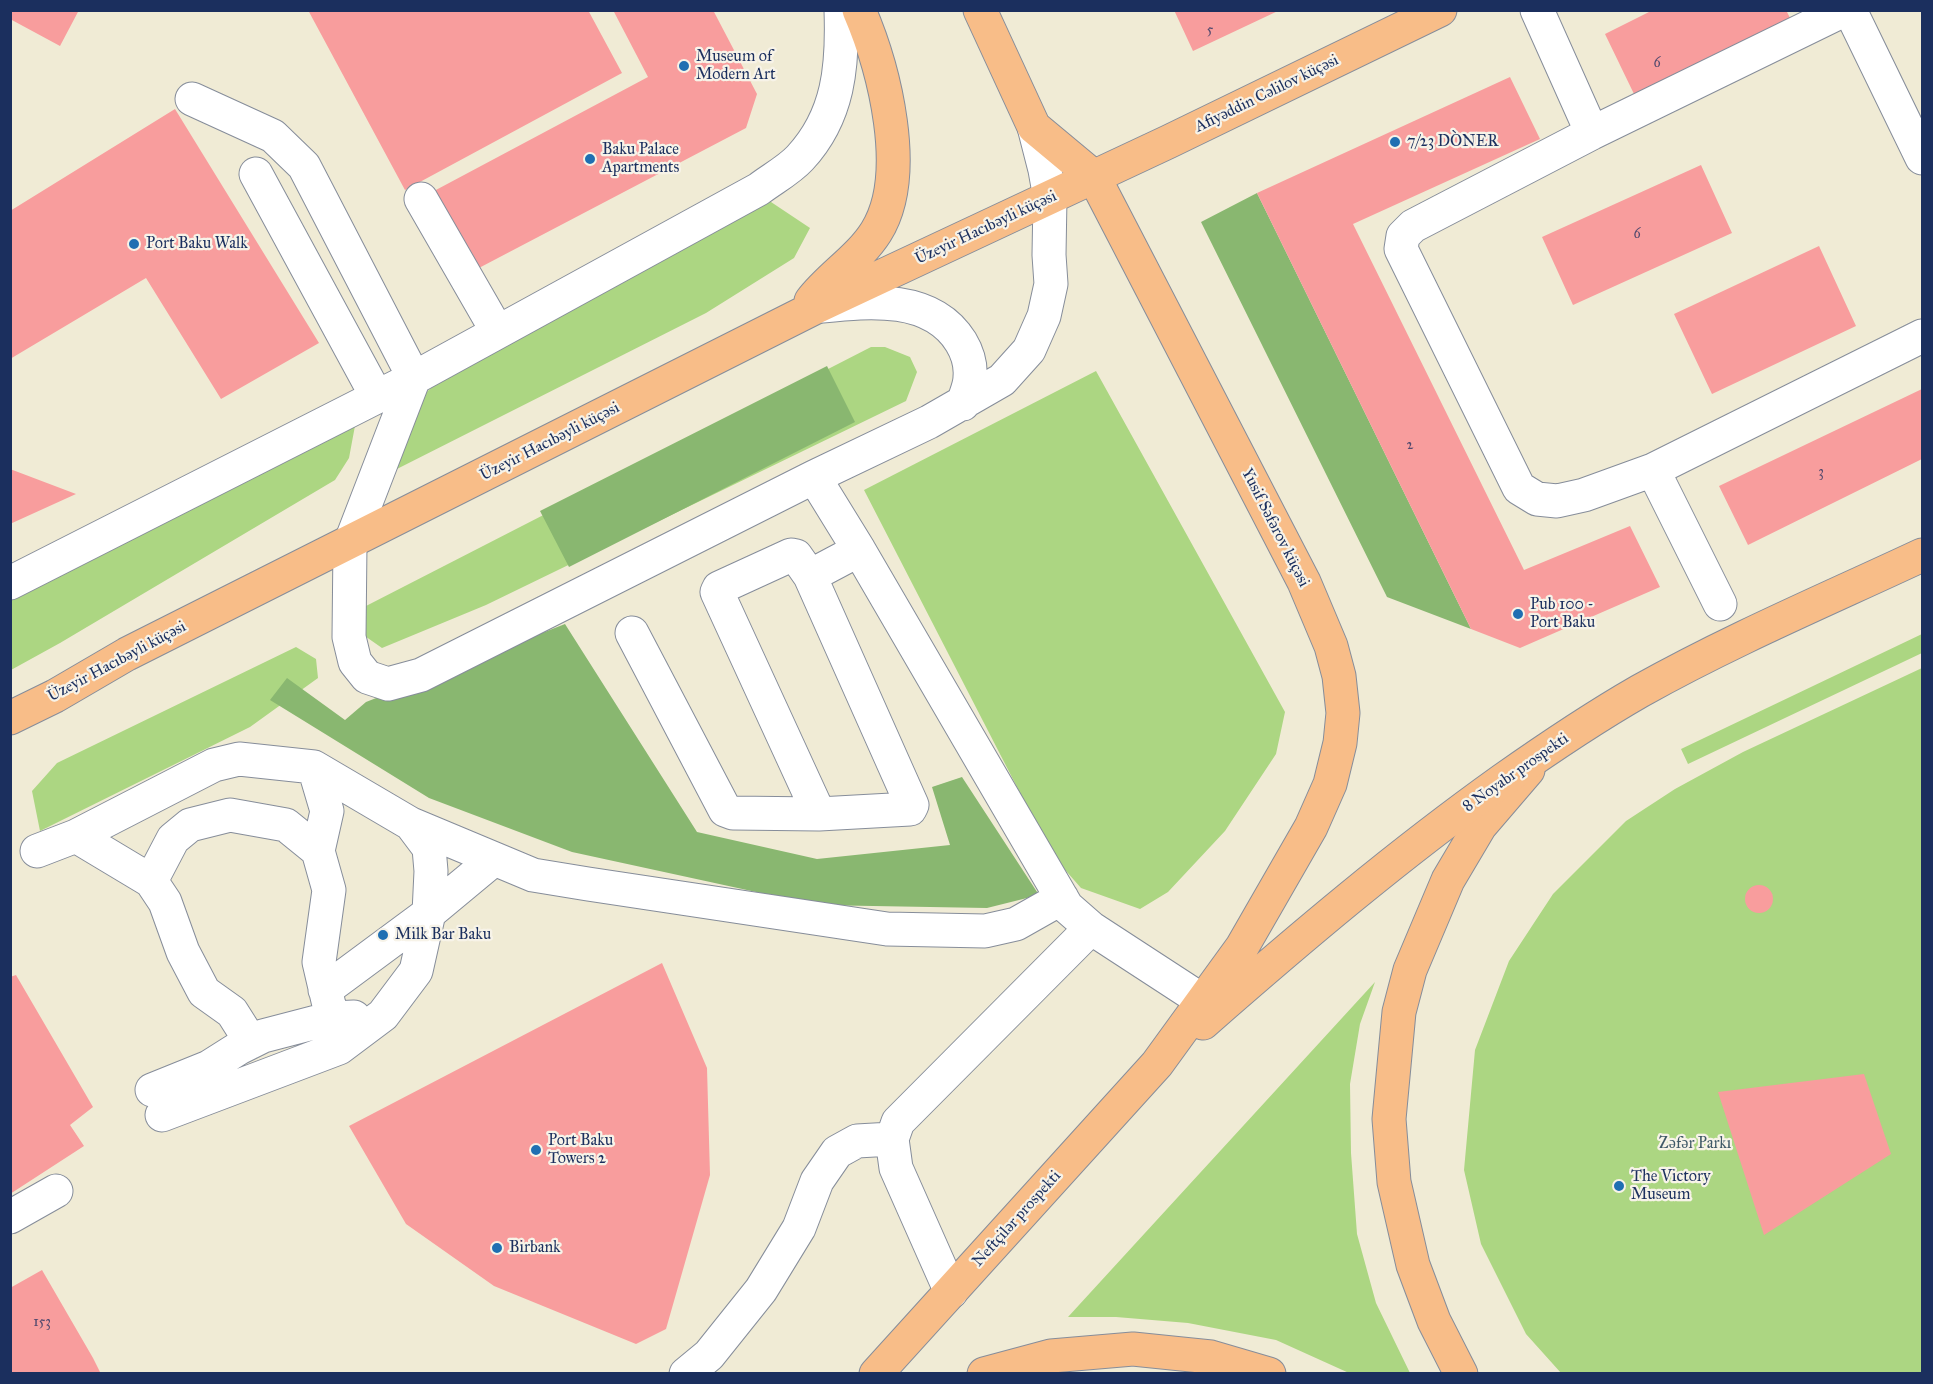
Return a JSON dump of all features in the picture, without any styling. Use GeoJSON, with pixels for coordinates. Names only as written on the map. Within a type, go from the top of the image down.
{"type":"FeatureCollection","features":[{"type":"Feature","properties":{"kind":"main road"},"geometry":{"type":"LineString","coordinates":[[809,310],[822,287],[854,259],[877,231],[889,202],[892,167],[887,97],[876,54],[859,10]]}},
{"type":"Feature","properties":{"kind":"main road","name":"Yusif Səfərov küçəsi"},"geometry":{"type":"LineString","coordinates":[[980,10],[1034,127],[1094,177],[1304,582],[1331,646],[1339,676],[1343,713],[1340,743],[1330,784],[1311,827],[1242,947],[1157,1064]]}},
{"type":"Feature","properties":{"kind":"main road","name":"Afiyəddin Cəlilov küçəsi"},"geometry":{"type":"LineString","coordinates":[[1094,177],[1440,10]]}},
{"type":"Feature","properties":{"kind":"main road","name":"Üzeyir Hacıbəyli küçəsi"},"geometry":{"type":"LineString","coordinates":[[10,718],[55,696],[127,654],[350,544],[809,310],[1094,177]]}},
{"type":"Feature","properties":{"kind":"main road","name":"8 Noyabr prospekti"},"geometry":{"type":"LineString","coordinates":[[1157,1064],[1278,957],[1375,877],[1449,819],[1547,749],[1640,691],[1738,641],[1923,555]]}},
{"type":"Feature","properties":{"kind":"main road"},"geometry":{"type":"LineString","coordinates":[[1461,1374],[1434,1320],[1413,1265],[1394,1182],[1389,1119],[1399,1012],[1410,970],[1448,880],[1480,826],[1547,749]]}},
{"type":"Feature","properties":{"kind":"main road","name":"Neftçilər prospekti"},"geometry":{"type":"LineString","coordinates":[[876,1374],[1157,1064]]}},
{"type":"Feature","properties":{"kind":"main road"},"geometry":{"type":"LineString","coordinates":[[984,1374],[1051,1356],[1133,1349],[1211,1357],[1269,1374]]}},
{"type":"Feature","properties":{"kind":"street"},"geometry":{"type":"LineString","coordinates":[[10,583],[414,378],[759,189],[799,160],[822,131],[836,97],[842,45],[841,10]]}},
{"type":"Feature","properties":{"kind":"street"},"geometry":{"type":"LineString","coordinates":[[1537,10],[1592,133]]}},
{"type":"Feature","properties":{"kind":"street"},"geometry":{"type":"LineString","coordinates":[[1844,10],[1592,133],[1413,226],[1403,236],[1401,249],[1519,488],[1537,499],[1557,501],[1584,495],[1653,470],[1923,336]]}},
{"type":"Feature","properties":{"kind":"street"},"geometry":{"type":"LineString","coordinates":[[1850,10],[1923,158]]}},
{"type":"Feature","properties":{"kind":"street"},"geometry":{"type":"LineString","coordinates":[[192,99],[273,136],[304,166],[414,378],[350,544],[350,637],[355,662],[367,677],[388,684],[421,675],[813,477],[929,422],[1002,380],[1029,350],[1044,316],[1051,284],[1050,198],[1046,170],[1034,127]]}},
{"type":"Feature","properties":{"kind":"street"},"geometry":{"type":"LineString","coordinates":[[256,174],[377,397]]}},
{"type":"Feature","properties":{"kind":"street"},"geometry":{"type":"LineString","coordinates":[[421,199],[497,332]]}},
{"type":"Feature","properties":{"kind":"street"},"geometry":{"type":"LineString","coordinates":[[809,310],[868,302],[902,304],[937,317],[954,331],[968,353],[970,377],[963,404]]}},
{"type":"Feature","properties":{"kind":"street"},"geometry":{"type":"LineString","coordinates":[[1653,470],[1720,604]]}},
{"type":"Feature","properties":{"kind":"street"},"geometry":{"type":"LineString","coordinates":[[813,477],[859,550],[1067,907],[1091,928],[1203,1001]]}},
{"type":"Feature","properties":{"kind":"street"},"geometry":{"type":"LineString","coordinates":[[810,576],[859,550]]}},
{"type":"Feature","properties":{"kind":"street"},"geometry":{"type":"LineString","coordinates":[[632,633],[725,810],[733,813],[819,814],[910,809],[912,805],[810,576],[796,556],[791,555],[719,588],[717,592],[819,814]]}},
{"type":"Feature","properties":{"kind":"street"},"geometry":{"type":"LineString","coordinates":[[38,851],[76,836],[214,765],[239,759],[314,767],[411,824],[533,875],[887,929],[985,931],[1016,924],[1062,897]]}},
{"type":"Feature","properties":{"kind":"street"},"geometry":{"type":"LineString","coordinates":[[314,767],[327,811],[318,851],[329,890],[319,962],[328,1004]]}},
{"type":"Feature","properties":{"kind":"street"},"geometry":{"type":"LineString","coordinates":[[151,881],[173,839],[190,825],[230,815],[286,825],[318,851]]}},
{"type":"Feature","properties":{"kind":"street"},"geometry":{"type":"LineString","coordinates":[[411,824],[429,848],[431,871],[429,913],[416,971],[383,1015],[339,1048],[157,1102],[250,1042],[328,1004],[429,913],[494,859]]}},
{"type":"Feature","properties":{"kind":"street"},"geometry":{"type":"LineString","coordinates":[[76,836],[151,881],[165,902],[183,952],[204,992],[232,1012],[250,1042]]}},
{"type":"Feature","properties":{"kind":"street"},"geometry":{"type":"LineString","coordinates":[[951,1292],[896,1168],[892,1139],[898,1122],[1091,928]]}},
{"type":"Feature","properties":{"kind":"street"},"geometry":{"type":"LineString","coordinates":[[328,1004],[383,1015]]}},
{"type":"Feature","properties":{"kind":"street"},"geometry":{"type":"LineString","coordinates":[[686,1374],[709,1355],[761,1290],[799,1228],[817,1180],[837,1152],[856,1142],[892,1139]]}},
{"type":"Feature","properties":{"kind":"street"},"geometry":{"type":"LineString","coordinates":[[10,1217],[56,1191]]}},
{"type":"Feature","properties":{"kind":"green space"},"geometry":{"type":"Polygon","coordinates":[[[1257,193],[1471,629],[1387,597],[1201,222],[1257,193]]]}},
{"type":"Feature","properties":{"kind":"green space"},"geometry":{"type":"Polygon","coordinates":[[[768,200],[810,228],[794,258],[706,313],[387,474],[424,394],[479,348],[768,200]]]}},
{"type":"Feature","properties":{"kind":"green space"},"geometry":{"type":"Polygon","coordinates":[[[871,347],[885,347],[910,357],[917,372],[906,401],[486,605],[382,648],[362,634],[366,606],[871,347]]]}},
{"type":"Feature","properties":{"kind":"green space"},"geometry":{"type":"Polygon","coordinates":[[[827,366],[855,422],[569,567],[540,511],[827,366]]]}},
{"type":"Feature","properties":{"kind":"green space"},"geometry":{"type":"Polygon","coordinates":[[[1096,371],[1285,712],[1276,754],[1225,831],[1168,892],[1140,909],[1081,888],[1052,855],[864,490],[1096,371]]]}},
{"type":"Feature","properties":{"kind":"green space"},"geometry":{"type":"Polygon","coordinates":[[[357,415],[349,458],[335,480],[11,670],[11,589],[357,415]]]}},
{"type":"Feature","properties":{"kind":"green space"},"geometry":{"type":"Polygon","coordinates":[[[565,624],[697,832],[817,859],[950,845],[932,787],[962,777],[1039,895],[987,908],[816,905],[572,852],[429,798],[270,700],[287,678],[345,720],[366,702],[565,624]]]}},
{"type":"Feature","properties":{"kind":"green space"},"geometry":{"type":"Polygon","coordinates":[[[1922,634],[1922,653],[1688,764],[1681,749],[1922,634]]]}},
{"type":"Feature","properties":{"kind":"green space"},"geometry":{"type":"Polygon","coordinates":[[[296,647],[316,659],[318,678],[250,727],[40,831],[32,791],[57,763],[296,647]]]}},
{"type":"Feature","properties":{"kind":"green space","name":"Zəfər Parkı"},"geometry":{"type":"Polygon","coordinates":[[[1922,668],[1922,1373],[1561,1373],[1526,1334],[1481,1244],[1464,1170],[1475,1050],[1509,961],[1553,894],[1626,821],[1675,789],[1743,752],[1922,668]]]}},
{"type":"Feature","properties":{"kind":"green space"},"geometry":{"type":"Polygon","coordinates":[[[1375,982],[1360,1024],[1350,1084],[1351,1153],[1357,1234],[1376,1303],[1410,1373],[1349,1373],[1276,1340],[1188,1323],[1116,1317],[1068,1317],[1375,982]]]}},
{"type":"Feature","properties":{"kind":"building"},"geometry":{"type":"Polygon","coordinates":[[[10,10],[79,10],[60,46],[10,19],[10,10]]]}},
{"type":"Feature","properties":{"kind":"building"},"geometry":{"type":"Polygon","coordinates":[[[308,10],[588,10],[622,73],[405,190],[308,10]]]}},
{"type":"Feature","properties":{"kind":"building","name":"Baku Palace Apartments"},"geometry":{"type":"Polygon","coordinates":[[[613,10],[713,10],[757,94],[746,128],[477,269],[434,191],[648,77],[613,10]]]}},
{"type":"Feature","properties":{"kind":"building"},"geometry":{"type":"Polygon","coordinates":[[[1174,10],[1280,10],[1193,51],[1174,10]]]}},
{"type":"Feature","properties":{"kind":"building"},"geometry":{"type":"Polygon","coordinates":[[[1653,10],[1786,10],[1790,18],[1634,94],[1605,34],[1653,10]]]}},
{"type":"Feature","properties":{"kind":"building"},"geometry":{"type":"Polygon","coordinates":[[[1510,77],[1540,139],[1353,224],[1524,570],[1630,526],[1660,587],[1520,648],[1471,629],[1257,193],[1510,77]]]}},
{"type":"Feature","properties":{"kind":"building","name":"Port Baku Walk"},"geometry":{"type":"Polygon","coordinates":[[[175,109],[319,343],[221,399],[146,278],[10,359],[10,211],[175,109]]]}},
{"type":"Feature","properties":{"kind":"building"},"geometry":{"type":"Polygon","coordinates":[[[1701,165],[1732,233],[1573,305],[1542,237],[1701,165]]]}},
{"type":"Feature","properties":{"kind":"building"},"geometry":{"type":"Polygon","coordinates":[[[1819,246],[1856,326],[1712,394],[1674,314],[1819,246]]]}},
{"type":"Feature","properties":{"kind":"building"},"geometry":{"type":"Polygon","coordinates":[[[1922,389],[1922,459],[1748,545],[1719,486],[1922,389]]]}},
{"type":"Feature","properties":{"kind":"building"},"geometry":{"type":"Polygon","coordinates":[[[10,469],[76,494],[10,524],[10,469]]]}},
{"type":"Feature","properties":{"kind":"building"},"geometry":{"type":"Polygon","coordinates":[[[1759,885],[1769,889],[1773,899],[1769,909],[1759,913],[1749,909],[1745,899],[1749,889],[1759,885]]]}},
{"type":"Feature","properties":{"kind":"building","name":"Port Baku Towers 2"},"geometry":{"type":"Polygon","coordinates":[[[662,963],[707,1068],[710,1175],[666,1329],[636,1344],[494,1286],[406,1224],[349,1126],[662,963]]]}},
{"type":"Feature","properties":{"kind":"building"},"geometry":{"type":"Polygon","coordinates":[[[16,975],[93,1107],[70,1125],[84,1146],[10,1194],[10,977],[16,975]]]}},
{"type":"Feature","properties":{"kind":"building"},"geometry":{"type":"Polygon","coordinates":[[[1864,1074],[1891,1154],[1764,1235],[1718,1092],[1864,1074]]]}},
{"type":"Feature","properties":{"kind":"building"},"geometry":{"type":"Polygon","coordinates":[[[42,1270],[101,1374],[10,1374],[10,1288],[42,1270]]]}},
{"type":"Feature","properties":{"kind":"place","name":"Museum of Modern Art"},"geometry":{"type":"Point","coordinates":[684,66]}},
{"type":"Feature","properties":{"kind":"place","name":"7/23 DÒNER"},"geometry":{"type":"Point","coordinates":[1395,142]}},
{"type":"Feature","properties":{"kind":"place","name":"Baku Palace Apartments"},"geometry":{"type":"Point","coordinates":[590,159]}},
{"type":"Feature","properties":{"kind":"place","name":"Port Baku Walk"},"geometry":{"type":"Point","coordinates":[134,244]}},
{"type":"Feature","properties":{"kind":"place","name":"Pub 100 - Port Baku"},"geometry":{"type":"Point","coordinates":[1518,614]}},
{"type":"Feature","properties":{"kind":"place","name":"Milk Bar Baku"},"geometry":{"type":"Point","coordinates":[383,935]}},
{"type":"Feature","properties":{"kind":"place","name":"Port Baku Towers 2"},"geometry":{"type":"Point","coordinates":[536,1150]}},
{"type":"Feature","properties":{"kind":"place","name":"The Victory Museum"},"geometry":{"type":"Point","coordinates":[1619,1186]}},
{"type":"Feature","properties":{"kind":"place","name":"Birbank"},"geometry":{"type":"Point","coordinates":[497,1248]}}]}
